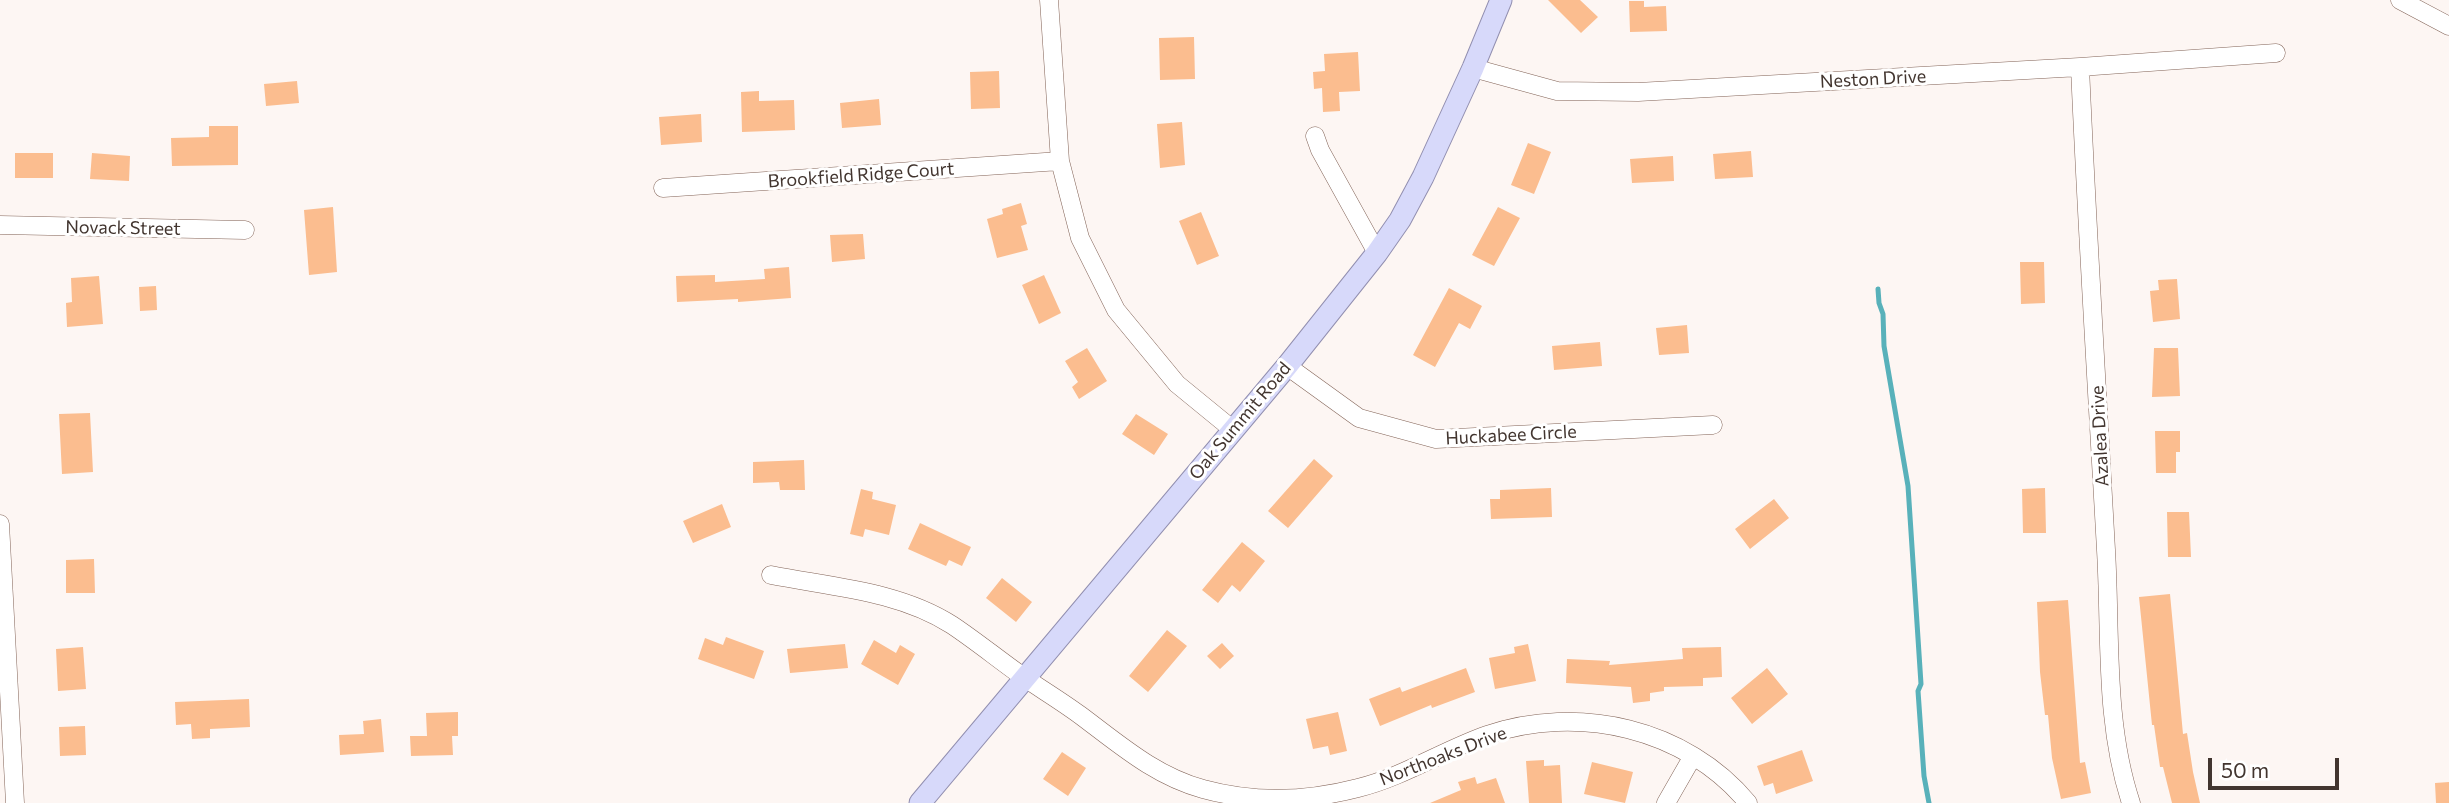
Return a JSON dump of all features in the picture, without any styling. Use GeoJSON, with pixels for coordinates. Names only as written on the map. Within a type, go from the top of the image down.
{"type":"FeatureCollection","features":[{"type":"Feature","properties":{"kind":"main road","name":"Oak Summit Road"},"geometry":{"type":"LineString","coordinates":[[920,803],[1287,366],[1377,253],[1400,220],[1423,177],[1501,0]]}},
{"type":"Feature","properties":{"kind":"street"},"geometry":{"type":"LineString","coordinates":[[1049,0],[1060,161],[1080,238],[1116,310],[1177,384],[1232,429]]}},
{"type":"Feature","properties":{"kind":"street"},"geometry":{"type":"LineString","coordinates":[[2400,0],[2449,26]]}},
{"type":"Feature","properties":{"kind":"street","name":"Neston Drive"},"geometry":{"type":"LineString","coordinates":[[1473,68],[1557,91],[1638,92],[2276,53]]}},
{"type":"Feature","properties":{"kind":"street","name":"Azalea Drive"},"geometry":{"type":"LineString","coordinates":[[2080,67],[2112,687],[2117,746],[2131,803]]}},
{"type":"Feature","properties":{"kind":"street"},"geometry":{"type":"LineString","coordinates":[[1315,136],[1320,150],[1377,253]]}},
{"type":"Feature","properties":{"kind":"street","name":"Brookfield Ridge Court"},"geometry":{"type":"LineString","coordinates":[[663,188],[1060,161]]}},
{"type":"Feature","properties":{"kind":"street","name":"Novack Street"},"geometry":{"type":"LineString","coordinates":[[0,225],[246,230]]}},
{"type":"Feature","properties":{"kind":"street","name":"Huckabee Circle"},"geometry":{"type":"LineString","coordinates":[[1287,366],[1359,418],[1436,439],[1713,425]]}},
{"type":"Feature","properties":{"kind":"street"},"geometry":{"type":"LineString","coordinates":[[0,524],[15,803]]}},
{"type":"Feature","properties":{"kind":"street","name":"Northoaks Drive"},"geometry":{"type":"LineString","coordinates":[[771,575],[903,601],[951,624],[1140,761],[1201,789],[1267,799],[1324,796],[1361,788],[1487,735],[1542,723],[1567,722],[1611,725],[1643,734],[1693,756],[1714,771],[1748,803]]}},
{"type":"Feature","properties":{"kind":"street"},"geometry":{"type":"LineString","coordinates":[[1666,803],[1693,756]]}},
{"type":"Feature","properties":{"kind":"building"},"geometry":{"type":"Polygon","coordinates":[[[1548,0],[1580,0],[1598,17],[1581,33],[1548,0]]]}},
{"type":"Feature","properties":{"kind":"building"},"geometry":{"type":"Polygon","coordinates":[[[1629,1],[1644,1],[1644,7],[1666,6],[1667,31],[1630,32],[1629,1]]]}},
{"type":"Feature","properties":{"kind":"building"},"geometry":{"type":"Polygon","coordinates":[[[1194,37],[1195,79],[1160,80],[1159,38],[1194,37]]]}},
{"type":"Feature","properties":{"kind":"building"},"geometry":{"type":"Polygon","coordinates":[[[1358,52],[1360,91],[1339,92],[1340,111],[1323,112],[1322,88],[1314,89],[1313,72],[1325,71],[1324,54],[1358,52]]]}},
{"type":"Feature","properties":{"kind":"building"},"geometry":{"type":"Polygon","coordinates":[[[999,71],[1000,108],[971,109],[970,72],[999,71]]]}},
{"type":"Feature","properties":{"kind":"building"},"geometry":{"type":"Polygon","coordinates":[[[297,81],[299,103],[266,106],[264,84],[297,81]]]}},
{"type":"Feature","properties":{"kind":"building"},"geometry":{"type":"Polygon","coordinates":[[[759,91],[759,101],[794,100],[795,130],[742,132],[741,92],[759,91]]]}},
{"type":"Feature","properties":{"kind":"building"},"geometry":{"type":"Polygon","coordinates":[[[879,99],[881,125],[842,128],[840,103],[879,99]]]}},
{"type":"Feature","properties":{"kind":"building"},"geometry":{"type":"Polygon","coordinates":[[[701,114],[702,142],[661,145],[659,117],[701,114]]]}},
{"type":"Feature","properties":{"kind":"building"},"geometry":{"type":"Polygon","coordinates":[[[1182,122],[1185,165],[1160,168],[1157,124],[1182,122]]]}},
{"type":"Feature","properties":{"kind":"building"},"geometry":{"type":"Polygon","coordinates":[[[209,126],[238,126],[238,165],[172,166],[171,138],[209,137],[209,126]]]}},
{"type":"Feature","properties":{"kind":"building"},"geometry":{"type":"Polygon","coordinates":[[[1528,143],[1551,152],[1534,194],[1511,185],[1528,143]]]}},
{"type":"Feature","properties":{"kind":"building"},"geometry":{"type":"Polygon","coordinates":[[[1751,151],[1753,177],[1715,179],[1713,154],[1751,151]]]}},
{"type":"Feature","properties":{"kind":"building"},"geometry":{"type":"Polygon","coordinates":[[[15,153],[53,153],[53,178],[15,178],[15,153]]]}},
{"type":"Feature","properties":{"kind":"building"},"geometry":{"type":"Polygon","coordinates":[[[92,153],[130,156],[129,181],[90,179],[92,153]]]}},
{"type":"Feature","properties":{"kind":"building"},"geometry":{"type":"Polygon","coordinates":[[[1673,156],[1674,181],[1632,183],[1630,159],[1673,156]]]}},
{"type":"Feature","properties":{"kind":"building"},"geometry":{"type":"Polygon","coordinates":[[[1021,203],[1027,224],[1021,226],[1028,250],[997,258],[987,219],[1003,214],[1002,209],[1021,203]]]}},
{"type":"Feature","properties":{"kind":"building"},"geometry":{"type":"Polygon","coordinates":[[[333,207],[337,272],[309,275],[304,210],[333,207]]]}},
{"type":"Feature","properties":{"kind":"building"},"geometry":{"type":"Polygon","coordinates":[[[1498,207],[1520,218],[1494,266],[1472,255],[1498,207]]]}},
{"type":"Feature","properties":{"kind":"building"},"geometry":{"type":"Polygon","coordinates":[[[1201,212],[1219,256],[1197,265],[1179,221],[1201,212]]]}},
{"type":"Feature","properties":{"kind":"building"},"geometry":{"type":"Polygon","coordinates":[[[863,234],[865,259],[832,262],[830,235],[863,234]]]}},
{"type":"Feature","properties":{"kind":"building"},"geometry":{"type":"Polygon","coordinates":[[[2020,262],[2044,262],[2045,303],[2021,304],[2020,262]]]}},
{"type":"Feature","properties":{"kind":"building"},"geometry":{"type":"Polygon","coordinates":[[[789,267],[791,298],[738,302],[738,299],[677,302],[676,276],[715,275],[715,282],[765,279],[764,269],[789,267]]]}},
{"type":"Feature","properties":{"kind":"building"},"geometry":{"type":"Polygon","coordinates":[[[1044,275],[1061,313],[1039,324],[1022,285],[1044,275]]]}},
{"type":"Feature","properties":{"kind":"building"},"geometry":{"type":"Polygon","coordinates":[[[99,276],[103,324],[67,327],[66,303],[72,302],[71,278],[99,276]]]}},
{"type":"Feature","properties":{"kind":"building"},"geometry":{"type":"Polygon","coordinates":[[[2177,279],[2180,319],[2153,322],[2150,291],[2159,290],[2158,280],[2177,279]]]}},
{"type":"Feature","properties":{"kind":"building"},"geometry":{"type":"Polygon","coordinates":[[[156,286],[157,310],[140,311],[139,287],[156,286]]]}},
{"type":"Feature","properties":{"kind":"building"},"geometry":{"type":"Polygon","coordinates":[[[1449,288],[1482,306],[1470,329],[1459,323],[1435,367],[1413,355],[1449,288]]]}},
{"type":"Feature","properties":{"kind":"building"},"geometry":{"type":"Polygon","coordinates":[[[1687,325],[1689,353],[1659,355],[1656,328],[1687,325]]]}},
{"type":"Feature","properties":{"kind":"building"},"geometry":{"type":"Polygon","coordinates":[[[1600,342],[1602,366],[1554,370],[1552,346],[1600,342]]]}},
{"type":"Feature","properties":{"kind":"building"},"geometry":{"type":"Polygon","coordinates":[[[1087,348],[1107,381],[1079,399],[1072,387],[1078,382],[1065,361],[1087,348]]]}},
{"type":"Feature","properties":{"kind":"building"},"geometry":{"type":"Polygon","coordinates":[[[2154,348],[2178,348],[2180,396],[2152,397],[2154,348]]]}},
{"type":"Feature","properties":{"kind":"building"},"geometry":{"type":"Polygon","coordinates":[[[90,413],[93,472],[62,474],[59,414],[90,413]]]}},
{"type":"Feature","properties":{"kind":"building"},"geometry":{"type":"Polygon","coordinates":[[[1136,414],[1168,434],[1154,455],[1122,434],[1136,414]]]}},
{"type":"Feature","properties":{"kind":"building"},"geometry":{"type":"Polygon","coordinates":[[[2155,431],[2180,431],[2176,473],[2156,473],[2155,431]]]}},
{"type":"Feature","properties":{"kind":"building"},"geometry":{"type":"Polygon","coordinates":[[[1314,459],[1333,476],[1288,528],[1268,511],[1314,459]]]}},
{"type":"Feature","properties":{"kind":"building"},"geometry":{"type":"Polygon","coordinates":[[[804,460],[805,490],[780,490],[779,482],[753,483],[753,462],[804,460]]]}},
{"type":"Feature","properties":{"kind":"building"},"geometry":{"type":"Polygon","coordinates":[[[1551,488],[1552,517],[1491,519],[1490,499],[1500,499],[1500,490],[1551,488]]]}},
{"type":"Feature","properties":{"kind":"building"},"geometry":{"type":"Polygon","coordinates":[[[2045,488],[2046,533],[2023,533],[2022,489],[2045,488]]]}},
{"type":"Feature","properties":{"kind":"building"},"geometry":{"type":"Polygon","coordinates":[[[861,489],[873,492],[872,499],[896,505],[889,535],[865,529],[863,537],[850,534],[861,489]]]}},
{"type":"Feature","properties":{"kind":"building"},"geometry":{"type":"Polygon","coordinates":[[[1774,499],[1789,518],[1750,549],[1735,529],[1774,499]]]}},
{"type":"Feature","properties":{"kind":"building"},"geometry":{"type":"Polygon","coordinates":[[[722,504],[731,527],[693,543],[683,521],[722,504]]]}},
{"type":"Feature","properties":{"kind":"building"},"geometry":{"type":"Polygon","coordinates":[[[2167,512],[2189,512],[2191,557],[2168,557],[2167,512]]]}},
{"type":"Feature","properties":{"kind":"building"},"geometry":{"type":"Polygon","coordinates":[[[920,523],[971,547],[962,566],[949,560],[946,566],[908,549],[920,523]]]}},
{"type":"Feature","properties":{"kind":"building"},"geometry":{"type":"Polygon","coordinates":[[[1242,542],[1265,561],[1240,592],[1232,585],[1218,603],[1202,590],[1242,542]]]}},
{"type":"Feature","properties":{"kind":"building"},"geometry":{"type":"Polygon","coordinates":[[[94,559],[95,593],[66,593],[66,560],[94,559]]]}},
{"type":"Feature","properties":{"kind":"building"},"geometry":{"type":"Polygon","coordinates":[[[1002,578],[1032,602],[1016,622],[986,598],[1002,578]]]}},
{"type":"Feature","properties":{"kind":"building"},"geometry":{"type":"Polygon","coordinates":[[[2170,594],[2183,734],[2187,733],[2200,803],[2172,803],[2163,767],[2160,767],[2152,725],[2139,597],[2170,594]]]}},
{"type":"Feature","properties":{"kind":"building"},"geometry":{"type":"Polygon","coordinates":[[[2068,600],[2080,763],[2085,762],[2091,793],[2061,799],[2052,758],[2048,715],[2045,715],[2037,602],[2068,600]]]}},
{"type":"Feature","properties":{"kind":"building"},"geometry":{"type":"Polygon","coordinates":[[[1167,630],[1187,646],[1148,692],[1129,676],[1167,630]]]}},
{"type":"Feature","properties":{"kind":"building"},"geometry":{"type":"Polygon","coordinates":[[[726,637],[764,651],[754,679],[698,659],[705,638],[723,645],[726,637]]]}},
{"type":"Feature","properties":{"kind":"building"},"geometry":{"type":"Polygon","coordinates":[[[874,640],[896,653],[900,645],[915,654],[898,685],[861,664],[874,640]]]}},
{"type":"Feature","properties":{"kind":"building"},"geometry":{"type":"Polygon","coordinates":[[[1222,643],[1234,656],[1220,669],[1207,656],[1222,643]]]}},
{"type":"Feature","properties":{"kind":"building"},"geometry":{"type":"Polygon","coordinates":[[[845,644],[848,668],[790,673],[787,649],[845,644]]]}},
{"type":"Feature","properties":{"kind":"building"},"geometry":{"type":"Polygon","coordinates":[[[1528,644],[1536,681],[1495,689],[1489,658],[1515,653],[1514,647],[1528,644]]]}},
{"type":"Feature","properties":{"kind":"building"},"geometry":{"type":"Polygon","coordinates":[[[83,647],[86,689],[58,691],[56,649],[83,647]]]}},
{"type":"Feature","properties":{"kind":"building"},"geometry":{"type":"Polygon","coordinates":[[[1721,647],[1722,677],[1703,678],[1703,686],[1664,687],[1664,691],[1650,693],[1650,701],[1633,703],[1631,687],[1566,683],[1567,659],[1610,661],[1609,665],[1683,659],[1682,648],[1721,647]]]}},
{"type":"Feature","properties":{"kind":"building"},"geometry":{"type":"Polygon","coordinates":[[[1466,668],[1475,692],[1432,708],[1431,705],[1380,726],[1369,699],[1400,687],[1402,692],[1466,668]]]}},
{"type":"Feature","properties":{"kind":"building"},"geometry":{"type":"Polygon","coordinates":[[[1767,668],[1788,694],[1752,724],[1731,698],[1767,668]]]}},
{"type":"Feature","properties":{"kind":"building"},"geometry":{"type":"Polygon","coordinates":[[[249,699],[250,727],[210,729],[210,738],[192,739],[191,724],[176,725],[175,702],[249,699]]]}},
{"type":"Feature","properties":{"kind":"building"},"geometry":{"type":"Polygon","coordinates":[[[458,712],[458,736],[452,736],[453,755],[411,756],[410,736],[427,736],[426,713],[458,712]]]}},
{"type":"Feature","properties":{"kind":"building"},"geometry":{"type":"Polygon","coordinates":[[[1338,712],[1347,751],[1330,755],[1328,746],[1313,749],[1306,719],[1338,712]]]}},
{"type":"Feature","properties":{"kind":"building"},"geometry":{"type":"Polygon","coordinates":[[[381,719],[384,752],[340,755],[339,735],[364,734],[363,721],[381,719]]]}},
{"type":"Feature","properties":{"kind":"building"},"geometry":{"type":"Polygon","coordinates":[[[85,726],[86,755],[60,756],[59,727],[85,726]]]}},
{"type":"Feature","properties":{"kind":"building"},"geometry":{"type":"Polygon","coordinates":[[[1802,750],[1813,781],[1776,794],[1773,783],[1764,786],[1757,766],[1802,750]]]}},
{"type":"Feature","properties":{"kind":"building"},"geometry":{"type":"Polygon","coordinates":[[[1062,752],[1086,768],[1068,796],[1043,779],[1062,752]]]}},
{"type":"Feature","properties":{"kind":"building"},"geometry":{"type":"Polygon","coordinates":[[[1544,760],[1544,766],[1560,765],[1562,803],[1529,803],[1526,761],[1544,760]]]}},
{"type":"Feature","properties":{"kind":"building"},"geometry":{"type":"Polygon","coordinates":[[[1592,762],[1633,772],[1625,803],[1584,794],[1592,762]]]}},
{"type":"Feature","properties":{"kind":"building"},"geometry":{"type":"Polygon","coordinates":[[[1475,777],[1477,784],[1496,778],[1505,803],[1430,803],[1461,790],[1458,782],[1475,777]]]}},
{"type":"Feature","properties":{"kind":"building"},"geometry":{"type":"Polygon","coordinates":[[[2449,782],[2449,803],[2436,803],[2435,783],[2449,782]]]}},
{"type":"Feature","properties":{"kind":"waterway"},"geometry":{"type":"LineString","coordinates":[[1878,289],[1883,314],[1884,346],[1908,486],[1921,684],[1918,691],[1924,776],[1929,803]]}}]}
